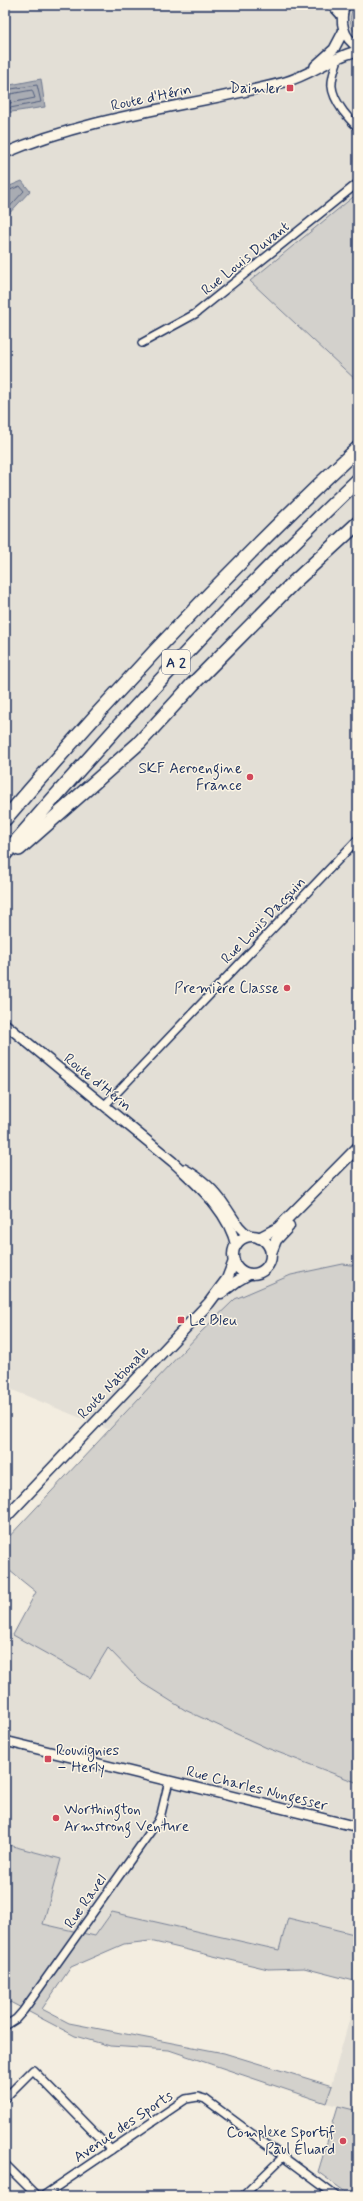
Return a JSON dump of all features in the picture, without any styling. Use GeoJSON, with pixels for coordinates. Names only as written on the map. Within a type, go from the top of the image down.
{"type":"FeatureCollection","features":[{"type":"Feature","properties":{"kind":"highway","name":"A 2"},"geometry":{"type":"LineString","coordinates":[[5,819],[113,696],[189,615],[280,523],[358,448]]}},
{"type":"Feature","properties":{"kind":"highway","name":"A 2"},"geometry":{"type":"LineString","coordinates":[[5,854],[84,764],[193,645],[284,551],[358,480]]}},
{"type":"Feature","properties":{"kind":"highway"},"geometry":{"type":"LineString","coordinates":[[5,863],[22,846],[142,740],[193,684],[293,583],[358,523]]}},
{"type":"Feature","properties":{"kind":"main road"},"geometry":{"type":"LineString","coordinates":[[356,1149],[278,1238],[271,1253],[269,1264],[264,1270],[257,1274],[249,1274],[239,1270],[234,1261],[233,1254],[236,1246],[241,1240],[255,1237],[278,1228],[356,1149]]}},
{"type":"Feature","properties":{"kind":"main road"},"geometry":{"type":"LineString","coordinates":[[255,1237],[267,1244],[271,1253]]}},
{"type":"Feature","properties":{"kind":"main road","name":"Route Nationale"},"geometry":{"type":"LineString","coordinates":[[5,1518],[209,1303],[227,1279],[234,1261]]}},
{"type":"Feature","properties":{"kind":"main road"},"geometry":{"type":"LineString","coordinates":[[209,1303],[233,1284],[249,1274]]}},
{"type":"Feature","properties":{"kind":"street"},"geometry":{"type":"LineString","coordinates":[[331,5],[342,17]]}},
{"type":"Feature","properties":{"kind":"street"},"geometry":{"type":"LineString","coordinates":[[345,5],[342,17],[344,30],[349,39],[358,47]]}},
{"type":"Feature","properties":{"kind":"street","name":"Route d'Hérin"},"geometry":{"type":"LineString","coordinates":[[305,74],[331,53],[339,42],[344,30]]}},
{"type":"Feature","properties":{"kind":"street","name":"Route d'Hérin"},"geometry":{"type":"LineString","coordinates":[[5,153],[32,142],[73,129],[275,84],[305,74],[358,51]]}},
{"type":"Feature","properties":{"kind":"street"},"geometry":{"type":"LineString","coordinates":[[338,59],[332,78],[332,92],[342,110],[358,127]]}},
{"type":"Feature","properties":{"kind":"street","name":"Rue Louis Duvant"},"geometry":{"type":"LineString","coordinates":[[142,343],[195,314],[358,183]]}},
{"type":"Feature","properties":{"kind":"street","name":"Rue Louis Dacquin"},"geometry":{"type":"LineString","coordinates":[[104,1106],[358,839]]}},
{"type":"Feature","properties":{"kind":"street","name":"Route d'Hérin"},"geometry":{"type":"LineString","coordinates":[[5,1024],[173,1162],[214,1203],[231,1229],[236,1246]]}},
{"type":"Feature","properties":{"kind":"street","name":"Route d'Hérin"},"geometry":{"type":"LineString","coordinates":[[173,1162],[205,1182],[221,1200],[240,1228],[255,1237]]}},
{"type":"Feature","properties":{"kind":"street","name":"Rue Charles Nungesser"},"geometry":{"type":"LineString","coordinates":[[5,1742],[358,1827]]}},
{"type":"Feature","properties":{"kind":"street","name":"Rue Ravel"},"geometry":{"type":"LineString","coordinates":[[5,2026],[16,2019],[23,2011],[158,1821],[169,1781]]}},
{"type":"Feature","properties":{"kind":"street"},"geometry":{"type":"LineString","coordinates":[[5,2098],[33,2070],[111,2150]]}},
{"type":"Feature","properties":{"kind":"street","name":"Avenue des Sports"},"geometry":{"type":"LineString","coordinates":[[42,2196],[186,2099],[198,2097],[205,2099],[336,2196]]}},
{"type":"Feature","properties":{"kind":"street"},"geometry":{"type":"LineString","coordinates":[[243,2196],[283,2157]]}},
{"type":"Feature","properties":{"kind":"street"},"geometry":{"type":"LineString","coordinates":[[5,2164],[37,2196]]}},
{"type":"Feature","properties":{"kind":"shaded area"},"geometry":{"type":"Polygon","coordinates":[[[5,5],[358,5],[358,1760],[267,1748],[358,1783],[358,1935],[288,1918],[280,1950],[112,1912],[95,1936],[42,1924],[61,1859],[5,1844],[5,1630],[13,1635],[36,1592],[5,1567],[5,1541],[110,1430],[5,1387],[5,5]]]}},
{"type":"Feature","properties":{"kind":"shaded area"},"geometry":{"type":"Polygon","coordinates":[[[355,5],[358,5],[358,36],[355,33],[350,21],[351,13],[355,5]]]}},
{"type":"Feature","properties":{"kind":"shaded area"},"geometry":{"type":"Polygon","coordinates":[[[358,193],[358,382],[250,281],[358,193]]]}},
{"type":"Feature","properties":{"kind":"shaded area"},"geometry":{"type":"Polygon","coordinates":[[[343,1264],[358,1266],[358,1783],[267,1748],[185,1710],[142,1683],[108,1648],[90,1678],[13,1635],[36,1592],[5,1567],[5,1541],[200,1333],[235,1299],[291,1275],[343,1264]]]}},
{"type":"Feature","properties":{"kind":"shaded area"},"geometry":{"type":"Polygon","coordinates":[[[5,1844],[61,1859],[43,1924],[95,1936],[112,1912],[279,1950],[288,1918],[358,1935],[358,1982],[304,1968],[268,1969],[150,1941],[124,1944],[71,1967],[42,2009],[69,2023],[224,2053],[332,2086],[326,2103],[169,2050],[110,2046],[75,2036],[10,2002],[5,2009],[5,1844]]]}},
{"type":"Feature","properties":{"kind":"shaded area"},"geometry":{"type":"Polygon","coordinates":[[[358,1989],[358,2111],[326,2103],[358,1989]]]}},
{"type":"Feature","properties":{"kind":"shaded area","name":"Complexe Sportif Paul Éluard"},"geometry":{"type":"Polygon","coordinates":[[[338,2106],[358,2111],[358,2196],[351,2196],[318,2172],[338,2106]]]}},
{"type":"Feature","properties":{"kind":"water"},"geometry":{"type":"Polygon","coordinates":[[[41,79],[45,107],[5,113],[5,86],[41,79]]]}},
{"type":"Feature","properties":{"kind":"water"},"geometry":{"type":"Polygon","coordinates":[[[22,181],[30,191],[5,218],[5,188],[22,181]]]}},
{"type":"Feature","properties":{"kind":"place","name":"Daimler"},"geometry":{"type":"Point","coordinates":[290,88]}},
{"type":"Feature","properties":{"kind":"place","name":"SKF Aeroengine France"},"geometry":{"type":"Point","coordinates":[250,777]}},
{"type":"Feature","properties":{"kind":"place","name":"Première Classe"},"geometry":{"type":"Point","coordinates":[287,988]}},
{"type":"Feature","properties":{"kind":"place","name":"Le Bleu"},"geometry":{"type":"Point","coordinates":[181,1320]}},
{"type":"Feature","properties":{"kind":"place","name":"Rouvignies – Herly"},"geometry":{"type":"Point","coordinates":[48,1759]}},
{"type":"Feature","properties":{"kind":"place","name":"Worthington Armstrong Venture"},"geometry":{"type":"Point","coordinates":[56,1818]}},
{"type":"Feature","properties":{"kind":"place","name":"Complexe Sportif Paul Éluard"},"geometry":{"type":"Point","coordinates":[343,2141]}}]}
